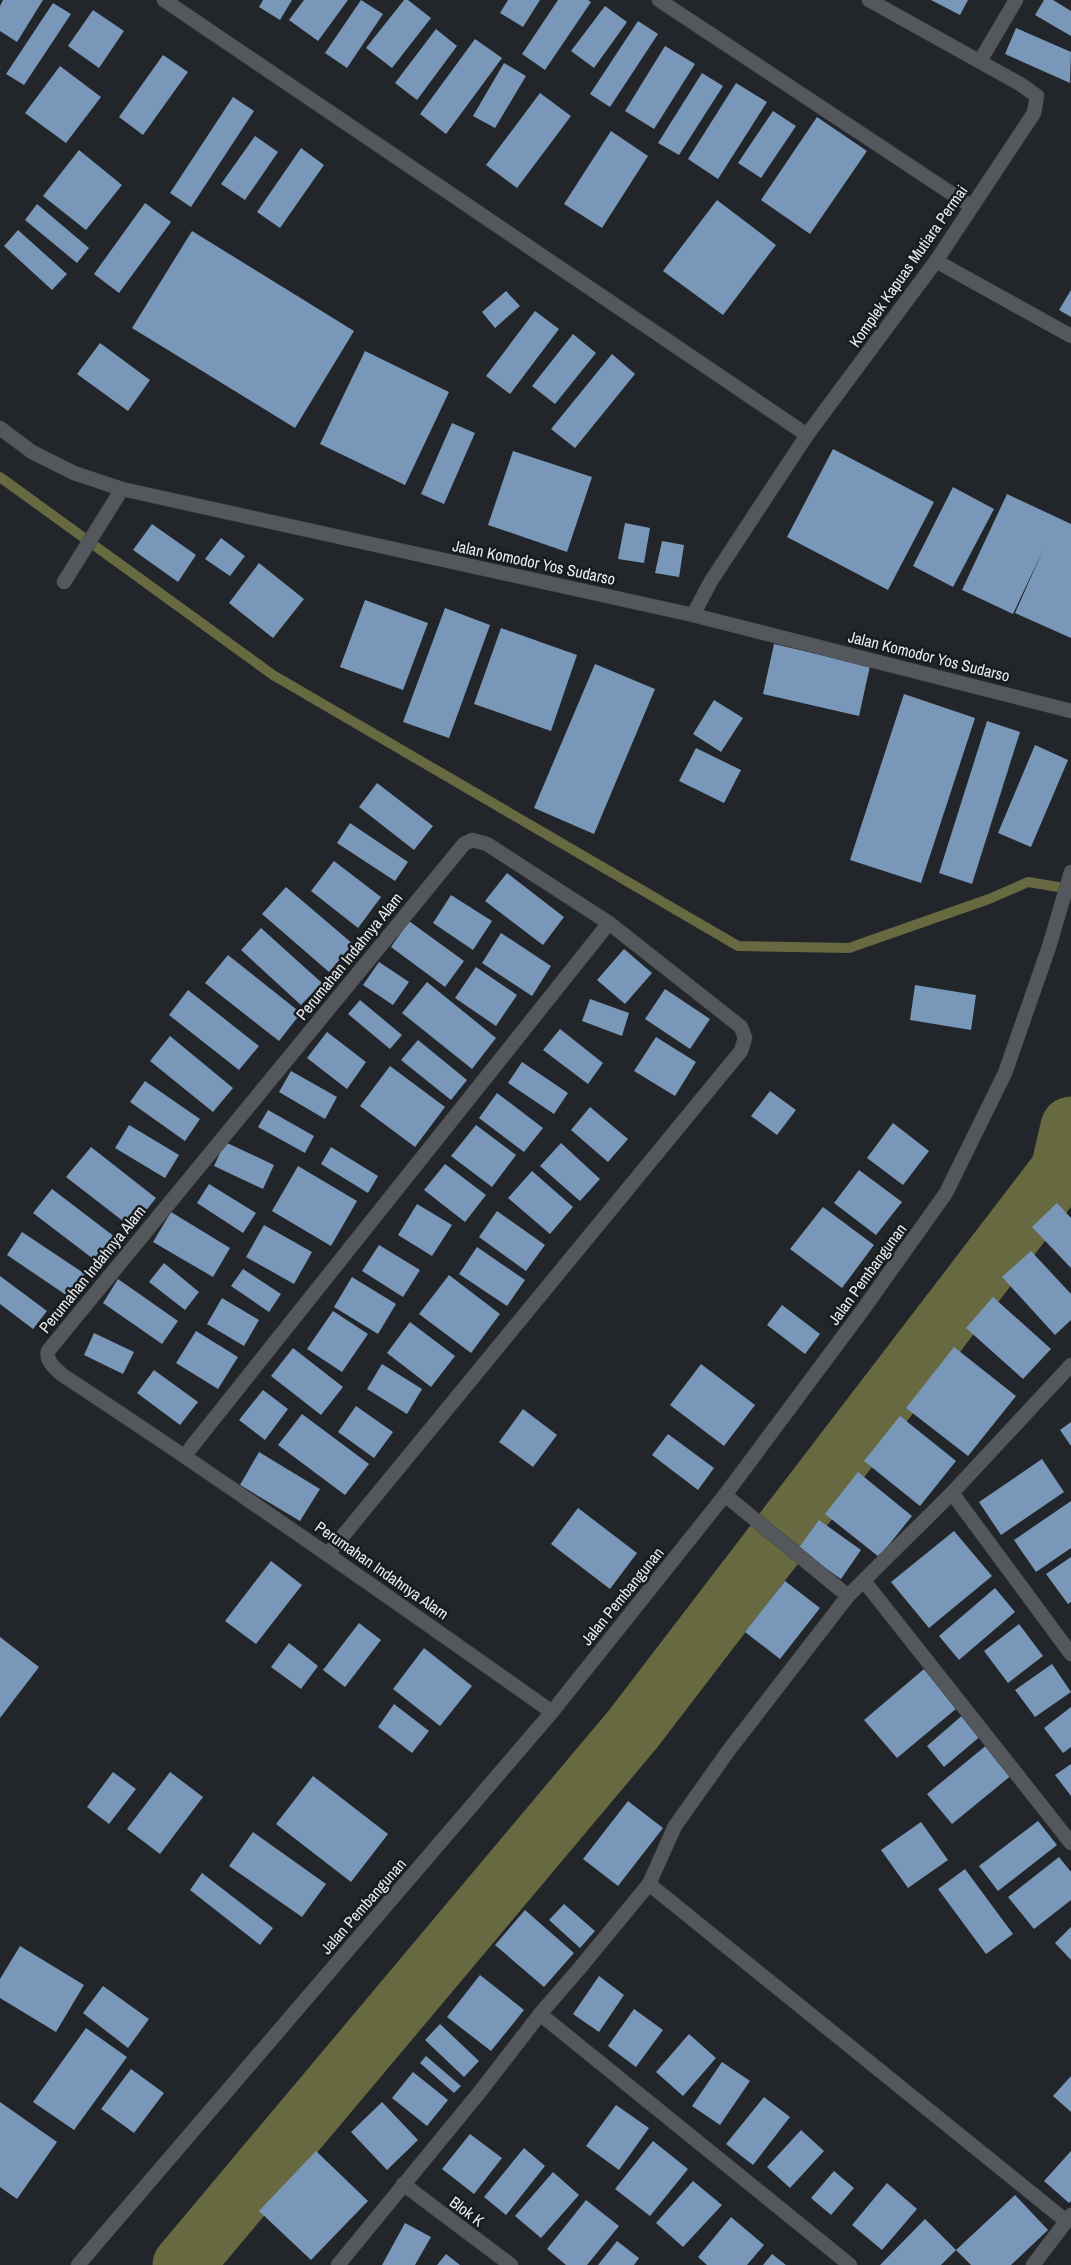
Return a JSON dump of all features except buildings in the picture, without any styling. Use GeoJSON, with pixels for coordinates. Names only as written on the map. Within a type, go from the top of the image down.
{"type":"FeatureCollection","features":[{"type":"Feature","properties":{"kind":"street"},"geometry":{"type":"LineString","coordinates":[[164,0],[807,435]]}},
{"type":"Feature","properties":{"kind":"street"},"geometry":{"type":"LineString","coordinates":[[660,0],[972,207]]}},
{"type":"Feature","properties":{"kind":"street","name":"Komplek Kapuas Mutiara Permai"},"geometry":{"type":"LineString","coordinates":[[693,615],[712,581],[807,435],[936,261],[1034,113],[1037,103],[1037,96],[980,61],[869,0]]}},
{"type":"Feature","properties":{"kind":"street"},"geometry":{"type":"LineString","coordinates":[[980,61],[1016,0]]}},
{"type":"Feature","properties":{"kind":"street"},"geometry":{"type":"LineString","coordinates":[[936,261],[1071,336]]}},
{"type":"Feature","properties":{"kind":"street","name":"Jalan Komodor Yos Sudarso"},"geometry":{"type":"LineString","coordinates":[[0,428],[32,452],[74,473],[122,489],[693,615],[1071,711]]}},
{"type":"Feature","properties":{"kind":"street"},"geometry":{"type":"LineString","coordinates":[[64,582],[122,489]]}},
{"type":"Feature","properties":{"kind":"street","name":"Perumahan Indahnya Alam"},"geometry":{"type":"LineString","coordinates":[[552,1712],[185,1455],[61,1374],[51,1365],[47,1356],[48,1351],[464,844],[472,840],[487,844],[609,923]]}},
{"type":"Feature","properties":{"kind":"street","name":"Jalan Pembangunan"},"geometry":{"type":"LineString","coordinates":[[78,2265],[552,1712],[725,1496],[862,1311],[946,1193],[1005,1073],[1049,947],[1071,872]]}},
{"type":"Feature","properties":{"kind":"street"},"geometry":{"type":"LineString","coordinates":[[185,1455],[609,923],[741,1027],[745,1038],[741,1051],[328,1554]]}},
{"type":"Feature","properties":{"kind":"street"},"geometry":{"type":"LineString","coordinates":[[338,2265],[540,2014],[649,1884],[675,1826],[729,1750],[848,1596],[952,1493],[1071,1365]]}},
{"type":"Feature","properties":{"kind":"street"},"geometry":{"type":"LineString","coordinates":[[952,1493],[1071,1654]]}},
{"type":"Feature","properties":{"kind":"street"},"geometry":{"type":"LineString","coordinates":[[725,1496],[848,1596]]}},
{"type":"Feature","properties":{"kind":"street"},"geometry":{"type":"LineString","coordinates":[[864,1581],[1071,1843]]}},
{"type":"Feature","properties":{"kind":"street"},"geometry":{"type":"LineString","coordinates":[[649,1884],[1068,2218],[1033,2265]]}},
{"type":"Feature","properties":{"kind":"street"},"geometry":{"type":"LineString","coordinates":[[540,2014],[850,2265]]}},
{"type":"Feature","properties":{"kind":"street","name":"Blok K"},"geometry":{"type":"LineString","coordinates":[[403,2184],[511,2265]]}},
{"type":"Feature","properties":{"kind":"waterway"},"geometry":{"type":"LineString","coordinates":[[0,477],[273,675],[738,946],[849,948],[989,899],[1028,882],[1071,889]]}},
{"type":"Feature","properties":{"kind":"waterway"},"geometry":{"type":"LineString","coordinates":[[183,2265],[633,1729],[1061,1170],[1071,1127]]}}]}
